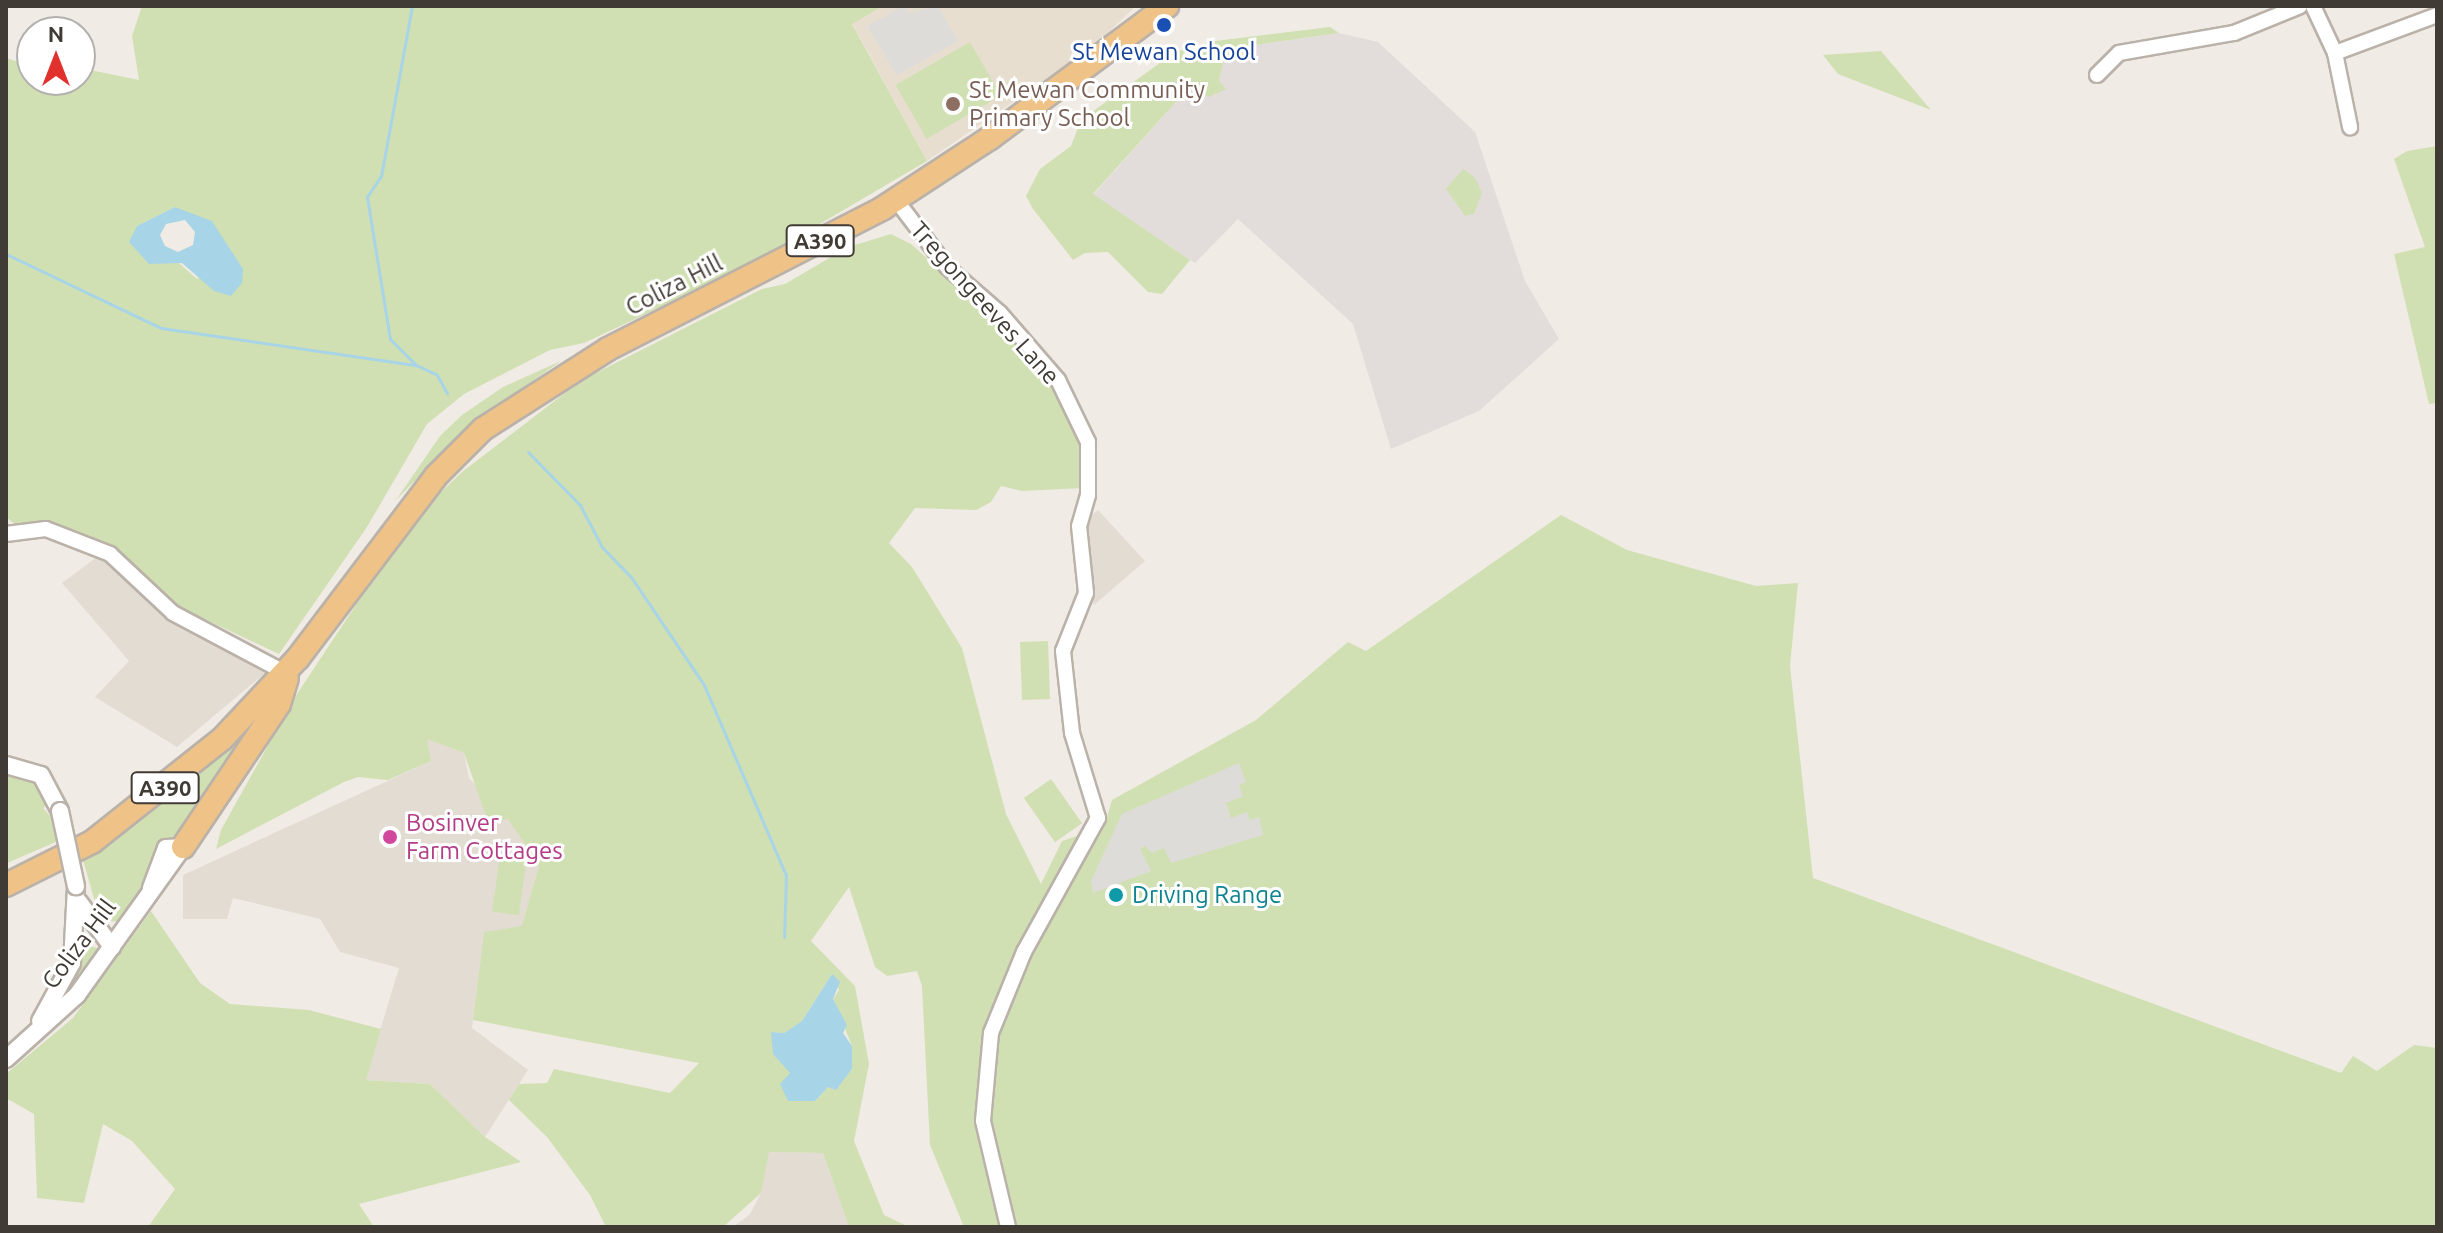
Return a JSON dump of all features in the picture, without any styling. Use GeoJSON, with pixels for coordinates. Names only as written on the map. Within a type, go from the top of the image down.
{"type":"FeatureCollection","features":[{"type":"Feature","properties":{"kind":"highway","name":"A390"},"geometry":{"type":"LineString","coordinates":[[896,200],[990,138],[1167,6]]}},
{"type":"Feature","properties":{"kind":"highway","name":"Coliza Hill"},"geometry":{"type":"LineString","coordinates":[[286,673],[436,476],[483,429],[608,349],[896,200]]}},
{"type":"Feature","properties":{"kind":"highway","name":"A390"},"geometry":{"type":"LineString","coordinates":[[11,879],[92,842],[164,789],[286,673]]}},
{"type":"Feature","properties":{"kind":"highway"},"geometry":{"type":"LineString","coordinates":[[183,847],[279,704],[286,691],[286,673]]}},
{"type":"Feature","properties":{"kind":"street"},"geometry":{"type":"LineString","coordinates":[[2097,75],[2119,53],[2234,33],[2300,6]]}},
{"type":"Feature","properties":{"kind":"street"},"geometry":{"type":"LineString","coordinates":[[2313,6],[2335,53],[2350,127]]}},
{"type":"Feature","properties":{"kind":"street"},"geometry":{"type":"LineString","coordinates":[[2335,53],[2437,15]]}},
{"type":"Feature","properties":{"kind":"street","name":"Tregongeeves Lane"},"geometry":{"type":"LineString","coordinates":[[896,200],[947,267],[1000,313],[1058,380],[1088,442],[1088,495],[1079,526],[1086,593],[1063,651],[1072,733],[1098,818],[1024,952],[991,1033],[983,1121],[1008,1227]]}},
{"type":"Feature","properties":{"kind":"street"},"geometry":{"type":"LineString","coordinates":[[6,534],[46,529],[110,554],[173,613],[286,673]]}},
{"type":"Feature","properties":{"kind":"street"},"geometry":{"type":"LineString","coordinates":[[6,765],[41,775],[60,811],[78,894],[82,930],[65,983],[36,1030]]}},
{"type":"Feature","properties":{"kind":"street","name":"Coliza Hill"},"geometry":{"type":"LineString","coordinates":[[6,1059],[77,995],[151,888],[166,848],[183,847]]}},
{"type":"Feature","properties":{"kind":"street"},"geometry":{"type":"LineString","coordinates":[[82,930],[112,947]]}},
{"type":"Feature","properties":{"kind":"shaded area","name":"St Mewan Community Primary School"},"geometry":{"type":"Polygon","coordinates":[[[883,6],[1136,6],[1093,47],[927,161],[852,23],[883,6]]]}},
{"type":"Feature","properties":{"kind":"shaded area"},"geometry":{"type":"Polygon","coordinates":[[[903,6],[910,13],[938,6],[958,41],[897,75],[867,26],[903,6]]]}},
{"type":"Feature","properties":{"kind":"shaded area"},"geometry":{"type":"Polygon","coordinates":[[[1339,33],[1378,42],[1475,132],[1525,281],[1559,339],[1479,411],[1391,449],[1353,324],[1238,219],[1195,263],[1093,195],[1186,91],[1225,89],[1219,80],[1227,49],[1339,33]]]}},
{"type":"Feature","properties":{"kind":"shaded area"},"geometry":{"type":"Polygon","coordinates":[[[1098,510],[1145,561],[1094,605],[1087,585],[1082,523],[1098,510]]]}},
{"type":"Feature","properties":{"kind":"shaded area"},"geometry":{"type":"Polygon","coordinates":[[[97,557],[265,673],[177,747],[95,697],[129,661],[62,583],[97,557]]]}},
{"type":"Feature","properties":{"kind":"shaded area"},"geometry":{"type":"Polygon","coordinates":[[[426,738],[464,753],[469,778],[508,818],[539,865],[522,927],[484,933],[472,1028],[528,1070],[485,1137],[430,1084],[365,1080],[399,968],[340,952],[320,919],[233,898],[227,919],[183,919],[183,875],[431,761],[426,738]]]}},
{"type":"Feature","properties":{"kind":"shaded area"},"geometry":{"type":"Polygon","coordinates":[[[1239,763],[1246,782],[1239,785],[1243,796],[1226,803],[1231,818],[1247,812],[1250,820],[1259,817],[1263,835],[1171,863],[1164,848],[1152,853],[1145,846],[1140,849],[1151,871],[1093,893],[1091,881],[1122,814],[1239,763]]]}},
{"type":"Feature","properties":{"kind":"shaded area"},"geometry":{"type":"Polygon","coordinates":[[[768,1152],[823,1153],[849,1227],[733,1227],[750,1214],[761,1193],[768,1152]]]}},
{"type":"Feature","properties":{"kind":"green space"},"geometry":{"type":"Polygon","coordinates":[[[142,6],[883,6],[852,24],[927,161],[750,265],[584,343],[550,350],[464,394],[427,424],[367,527],[279,654],[179,607],[124,557],[90,537],[15,524],[6,517],[6,58],[16,61],[16,96],[96,96],[96,71],[139,80],[132,36],[142,6]],[[175,207],[137,226],[197,279],[231,251],[175,207]]]}},
{"type":"Feature","properties":{"kind":"green space"},"geometry":{"type":"Polygon","coordinates":[[[1330,27],[1339,33],[1227,49],[1219,80],[1226,89],[1209,97],[1198,90],[1186,91],[1093,194],[1190,260],[1162,294],[1148,292],[1108,252],[1085,253],[1073,260],[1033,209],[1026,196],[1040,169],[1071,146],[1081,120],[1175,52],[1216,41],[1330,27]]]}},
{"type":"Feature","properties":{"kind":"green space"},"geometry":{"type":"Polygon","coordinates":[[[970,42],[1001,96],[927,139],[896,85],[970,42]]]}},
{"type":"Feature","properties":{"kind":"green space"},"geometry":{"type":"Polygon","coordinates":[[[1881,51],[1931,110],[1838,74],[1823,55],[1881,51]]]}},
{"type":"Feature","properties":{"kind":"green space"},"geometry":{"type":"Polygon","coordinates":[[[2437,146],[2437,403],[2429,404],[2394,254],[2425,247],[2394,159],[2407,151],[2437,146]]]}},
{"type":"Feature","properties":{"kind":"green space"},"geometry":{"type":"Polygon","coordinates":[[[1463,169],[1475,178],[1482,193],[1474,214],[1465,216],[1446,189],[1463,169]]]}},
{"type":"Feature","properties":{"kind":"green space"},"geometry":{"type":"Polygon","coordinates":[[[891,234],[911,244],[997,321],[1053,383],[1082,443],[1083,488],[1022,491],[1001,486],[991,502],[976,510],[915,508],[889,543],[912,567],[962,648],[1006,814],[1041,884],[1062,841],[1104,827],[1112,800],[1256,720],[1348,642],[1366,651],[1561,515],[1627,550],[1756,586],[1798,583],[1790,666],[1813,878],[2341,1073],[2353,1056],[2377,1071],[2414,1045],[2437,1048],[2437,1227],[964,1227],[930,1145],[922,986],[917,971],[887,976],[875,967],[849,887],[811,941],[855,986],[869,1064],[854,1141],[884,1215],[909,1227],[849,1227],[823,1153],[769,1152],[761,1193],[723,1227],[606,1227],[590,1195],[547,1137],[509,1100],[519,1084],[547,1083],[554,1069],[670,1093],[699,1063],[473,1020],[484,932],[522,926],[539,865],[508,819],[488,822],[464,753],[427,739],[431,761],[388,780],[358,777],[344,782],[216,849],[221,830],[295,697],[422,510],[462,472],[582,380],[762,289],[785,284],[848,247],[891,234]],[[832,974],[802,1021],[784,1033],[771,1032],[790,1073],[788,1101],[815,1101],[828,1087],[836,1089],[852,1069],[852,1046],[833,999],[839,990],[832,974]]]}},
{"type":"Feature","properties":{"kind":"green space"},"geometry":{"type":"Polygon","coordinates":[[[561,361],[468,427],[396,500],[440,436],[462,415],[503,387],[561,361]]]}},
{"type":"Feature","properties":{"kind":"green space"},"geometry":{"type":"Polygon","coordinates":[[[1048,641],[1050,699],[1022,700],[1020,642],[1048,641]]]}},
{"type":"Feature","properties":{"kind":"green space"},"geometry":{"type":"Polygon","coordinates":[[[276,699],[192,813],[192,822],[169,840],[120,922],[100,920],[82,856],[142,817],[276,699]]]}},
{"type":"Feature","properties":{"kind":"green space"},"geometry":{"type":"Polygon","coordinates":[[[6,771],[26,773],[45,786],[52,803],[43,808],[51,817],[58,841],[7,863],[6,771]]]}},
{"type":"Feature","properties":{"kind":"green space"},"geometry":{"type":"Polygon","coordinates":[[[1051,779],[1082,823],[1055,842],[1024,798],[1051,779]]]}},
{"type":"Feature","properties":{"kind":"green space"},"geometry":{"type":"Polygon","coordinates":[[[500,855],[527,859],[519,915],[492,911],[500,855]]]}},
{"type":"Feature","properties":{"kind":"green space"},"geometry":{"type":"Polygon","coordinates":[[[151,911],[200,983],[230,1004],[309,1010],[381,1029],[366,1080],[430,1084],[485,1137],[521,1162],[359,1204],[374,1227],[148,1227],[175,1189],[132,1141],[103,1124],[84,1203],[37,1198],[34,1114],[6,1098],[6,1074],[73,1018],[151,911]]]}},
{"type":"Feature","properties":{"kind":"green space"},"geometry":{"type":"Polygon","coordinates":[[[82,942],[98,949],[93,961],[42,1024],[68,987],[82,942]]]}},
{"type":"Feature","properties":{"kind":"water"},"geometry":{"type":"Polygon","coordinates":[[[175,207],[212,221],[243,269],[242,283],[231,296],[214,291],[182,263],[149,264],[129,242],[137,226],[175,207]],[[185,220],[166,224],[160,235],[165,246],[178,252],[193,245],[195,232],[185,220]]]}},
{"type":"Feature","properties":{"kind":"water"},"geometry":{"type":"Polygon","coordinates":[[[832,974],[840,982],[833,999],[847,1025],[843,1033],[852,1046],[852,1069],[836,1090],[828,1087],[815,1101],[788,1101],[780,1084],[790,1073],[773,1054],[771,1032],[784,1033],[802,1021],[832,974]]]}},
{"type":"Feature","properties":{"kind":"waterway"},"geometry":{"type":"LineString","coordinates":[[412,6],[381,176],[367,197],[390,339],[416,365],[437,375],[447,393]]}},
{"type":"Feature","properties":{"kind":"waterway"},"geometry":{"type":"LineString","coordinates":[[6,254],[161,328],[416,365]]}},
{"type":"Feature","properties":{"kind":"waterway"},"geometry":{"type":"LineString","coordinates":[[528,452],[580,505],[602,547],[631,577],[704,685],[786,875],[784,937]]}},
{"type":"Feature","properties":{"kind":"place","name":"St Mewan School"},"geometry":{"type":"Point","coordinates":[1164,25]}},
{"type":"Feature","properties":{"kind":"place","name":"St Mewan Community Primary School"},"geometry":{"type":"Point","coordinates":[953,104]}},
{"type":"Feature","properties":{"kind":"place","name":"Bosinver Farm Cottages"},"geometry":{"type":"Point","coordinates":[390,837]}},
{"type":"Feature","properties":{"kind":"place","name":"Driving Range"},"geometry":{"type":"Point","coordinates":[1116,895]}}]}
